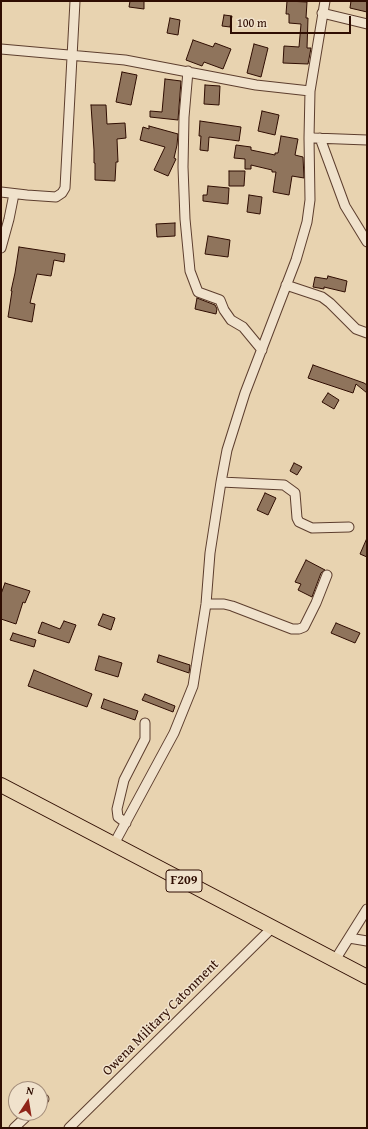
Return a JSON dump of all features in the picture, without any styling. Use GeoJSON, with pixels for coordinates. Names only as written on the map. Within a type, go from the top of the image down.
{"type":"FeatureCollection","features":[{"type":"Feature","properties":{"kind":"main road","name":"F209"},"geometry":{"type":"LineString","coordinates":[[1,785],[367,977]]}},
{"type":"Feature","properties":{"kind":"street"},"geometry":{"type":"LineString","coordinates":[[1,192],[56,197],[62,194],[65,188],[75,1]]}},
{"type":"Feature","properties":{"kind":"street"},"geometry":{"type":"LineString","coordinates":[[114,844],[174,733],[193,686],[206,604],[210,552],[220,482],[227,450],[245,393],[286,285],[307,222],[310,200],[310,91],[325,1]]}},
{"type":"Feature","properties":{"kind":"street"},"geometry":{"type":"LineString","coordinates":[[322,13],[367,24]]}},
{"type":"Feature","properties":{"kind":"street"},"geometry":{"type":"LineString","coordinates":[[1,49],[125,60],[256,85],[310,91]]}},
{"type":"Feature","properties":{"kind":"street"},"geometry":{"type":"LineString","coordinates":[[188,71],[184,117],[183,167],[185,219],[190,271],[198,292],[220,300],[224,310],[231,320],[243,327],[262,350]]}},
{"type":"Feature","properties":{"kind":"street"},"geometry":{"type":"LineString","coordinates":[[309,138],[367,140]]}},
{"type":"Feature","properties":{"kind":"street"},"geometry":{"type":"LineString","coordinates":[[320,138],[344,206],[367,242]]}},
{"type":"Feature","properties":{"kind":"street"},"geometry":{"type":"LineString","coordinates":[[1,248],[14,194]]}},
{"type":"Feature","properties":{"kind":"street"},"geometry":{"type":"LineString","coordinates":[[286,285],[322,297],[330,302],[356,329],[367,333]]}},
{"type":"Feature","properties":{"kind":"street"},"geometry":{"type":"LineString","coordinates":[[220,482],[284,485],[295,493],[298,522],[312,528],[349,527]]}},
{"type":"Feature","properties":{"kind":"street"},"geometry":{"type":"LineString","coordinates":[[206,604],[224,604],[232,606],[292,629],[299,629],[304,627],[327,576]]}},
{"type":"Feature","properties":{"kind":"street"},"geometry":{"type":"LineString","coordinates":[[126,823],[118,817],[117,809],[124,780],[144,739],[145,723]]}},
{"type":"Feature","properties":{"kind":"street"},"geometry":{"type":"LineString","coordinates":[[335,960],[367,909]]}},
{"type":"Feature","properties":{"kind":"street","name":"Owena Military Catonment"},"geometry":{"type":"LineString","coordinates":[[69,1128],[273,927]]}},
{"type":"Feature","properties":{"kind":"street"},"geometry":{"type":"LineString","coordinates":[[349,938],[367,941]]}},
{"type":"Feature","properties":{"kind":"street"},"geometry":{"type":"LineString","coordinates":[[14,1128],[21,1121]]}},
{"type":"Feature","properties":{"kind":"building"},"geometry":{"type":"Polygon","coordinates":[[[130,1],[144,1],[144,9],[129,7],[130,1]]]}},
{"type":"Feature","properties":{"kind":"building"},"geometry":{"type":"Polygon","coordinates":[[[287,1],[307,2],[307,48],[311,48],[308,64],[283,63],[284,46],[299,47],[301,24],[289,23],[289,14],[286,14],[287,1]]]}},
{"type":"Feature","properties":{"kind":"building"},"geometry":{"type":"Polygon","coordinates":[[[351,1],[367,1],[367,12],[350,8],[351,1]]]}},
{"type":"Feature","properties":{"kind":"building"},"geometry":{"type":"Polygon","coordinates":[[[224,15],[232,16],[230,27],[222,26],[224,15]]]}},
{"type":"Feature","properties":{"kind":"building"},"geometry":{"type":"Polygon","coordinates":[[[170,18],[180,20],[178,35],[167,33],[170,18]]]}},
{"type":"Feature","properties":{"kind":"building"},"geometry":{"type":"Polygon","coordinates":[[[193,40],[213,47],[215,43],[231,49],[223,69],[204,62],[202,66],[186,60],[193,40]]]}},
{"type":"Feature","properties":{"kind":"building"},"geometry":{"type":"Polygon","coordinates":[[[254,44],[268,48],[261,77],[247,73],[254,44]]]}},
{"type":"Feature","properties":{"kind":"building"},"geometry":{"type":"Polygon","coordinates":[[[122,72],[137,75],[131,105],[116,102],[122,72]]]}},
{"type":"Feature","properties":{"kind":"building"},"geometry":{"type":"Polygon","coordinates":[[[165,79],[181,81],[178,120],[150,117],[150,111],[162,112],[165,79]]]}},
{"type":"Feature","properties":{"kind":"building"},"geometry":{"type":"Polygon","coordinates":[[[205,85],[220,86],[219,105],[204,104],[205,85]]]}},
{"type":"Feature","properties":{"kind":"building"},"geometry":{"type":"Polygon","coordinates":[[[91,105],[106,105],[107,124],[125,123],[126,138],[117,139],[118,162],[116,162],[115,181],[95,180],[91,105]]]}},
{"type":"Feature","properties":{"kind":"building"},"geometry":{"type":"Polygon","coordinates":[[[262,111],[279,115],[275,135],[258,131],[262,111]]]}},
{"type":"Feature","properties":{"kind":"building"},"geometry":{"type":"Polygon","coordinates":[[[200,121],[241,127],[239,141],[209,137],[208,151],[200,150],[200,121]]]}},
{"type":"Feature","properties":{"kind":"building"},"geometry":{"type":"Polygon","coordinates":[[[149,126],[178,134],[174,158],[176,159],[168,176],[154,170],[165,147],[140,140],[143,127],[149,129],[149,126]]]}},
{"type":"Feature","properties":{"kind":"building"},"geometry":{"type":"Polygon","coordinates":[[[281,136],[298,139],[295,155],[303,157],[304,178],[292,176],[289,195],[273,192],[276,172],[251,165],[251,169],[245,169],[245,159],[234,158],[236,145],[251,147],[251,150],[275,155],[275,153],[278,153],[281,136]]]}},
{"type":"Feature","properties":{"kind":"building"},"geometry":{"type":"Polygon","coordinates":[[[229,171],[245,171],[244,186],[229,186],[229,171]]]}},
{"type":"Feature","properties":{"kind":"building"},"geometry":{"type":"Polygon","coordinates":[[[208,186],[229,188],[228,204],[203,201],[203,195],[207,195],[208,186]]]}},
{"type":"Feature","properties":{"kind":"building"},"geometry":{"type":"Polygon","coordinates":[[[249,195],[262,197],[260,214],[247,212],[249,195]]]}},
{"type":"Feature","properties":{"kind":"building"},"geometry":{"type":"Polygon","coordinates":[[[175,223],[175,236],[157,237],[156,224],[175,223]]]}},
{"type":"Feature","properties":{"kind":"building"},"geometry":{"type":"Polygon","coordinates":[[[208,236],[230,240],[228,257],[205,254],[208,236]]]}},
{"type":"Feature","properties":{"kind":"building"},"geometry":{"type":"Polygon","coordinates":[[[19,247],[65,254],[64,262],[54,260],[51,276],[37,274],[30,303],[35,304],[32,322],[8,317],[19,247]]]}},
{"type":"Feature","properties":{"kind":"building"},"geometry":{"type":"Polygon","coordinates":[[[328,276],[347,281],[345,292],[324,287],[324,289],[313,287],[315,277],[327,279],[328,276]]]}},
{"type":"Feature","properties":{"kind":"building"},"geometry":{"type":"Polygon","coordinates":[[[197,298],[215,305],[217,309],[216,314],[195,309],[197,298]]]}},
{"type":"Feature","properties":{"kind":"building"},"geometry":{"type":"Polygon","coordinates":[[[313,365],[364,383],[367,385],[367,393],[356,384],[353,393],[308,378],[313,365]]]}},
{"type":"Feature","properties":{"kind":"building"},"geometry":{"type":"Polygon","coordinates":[[[328,393],[339,400],[334,409],[322,402],[328,393]]]}},
{"type":"Feature","properties":{"kind":"building"},"geometry":{"type":"Polygon","coordinates":[[[294,463],[302,467],[297,475],[290,471],[294,463]]]}},
{"type":"Feature","properties":{"kind":"building"},"geometry":{"type":"Polygon","coordinates":[[[265,493],[276,498],[268,515],[257,510],[265,493]]]}},
{"type":"Feature","properties":{"kind":"building"},"geometry":{"type":"Polygon","coordinates":[[[367,538],[367,557],[360,554],[367,538]]]}},
{"type":"Feature","properties":{"kind":"building"},"geometry":{"type":"Polygon","coordinates":[[[306,560],[325,570],[321,573],[312,597],[298,590],[301,584],[295,582],[306,560]]]}},
{"type":"Feature","properties":{"kind":"building"},"geometry":{"type":"Polygon","coordinates":[[[5,583],[30,591],[25,603],[23,602],[16,624],[1,619],[1,594],[5,583]]]}},
{"type":"Feature","properties":{"kind":"building"},"geometry":{"type":"Polygon","coordinates":[[[103,614],[115,618],[111,630],[98,625],[103,614]]]}},
{"type":"Feature","properties":{"kind":"building"},"geometry":{"type":"Polygon","coordinates":[[[64,621],[76,625],[69,643],[38,633],[42,622],[60,629],[64,621]]]}},
{"type":"Feature","properties":{"kind":"building"},"geometry":{"type":"Polygon","coordinates":[[[336,623],[360,633],[355,643],[331,633],[336,623]]]}},
{"type":"Feature","properties":{"kind":"building"},"geometry":{"type":"Polygon","coordinates":[[[13,633],[36,640],[34,647],[10,640],[13,633]]]}},
{"type":"Feature","properties":{"kind":"building"},"geometry":{"type":"Polygon","coordinates":[[[159,655],[190,665],[189,673],[157,662],[159,655]]]}},
{"type":"Feature","properties":{"kind":"building"},"geometry":{"type":"Polygon","coordinates":[[[99,656],[122,663],[118,677],[95,670],[99,656]]]}},
{"type":"Feature","properties":{"kind":"building"},"geometry":{"type":"Polygon","coordinates":[[[34,670],[92,694],[87,707],[28,686],[34,670]]]}},
{"type":"Feature","properties":{"kind":"building"},"geometry":{"type":"Polygon","coordinates":[[[145,694],[175,706],[173,712],[142,700],[145,694]]]}},
{"type":"Feature","properties":{"kind":"building"},"geometry":{"type":"Polygon","coordinates":[[[104,699],[138,711],[135,720],[101,708],[104,699]]]}}]}
